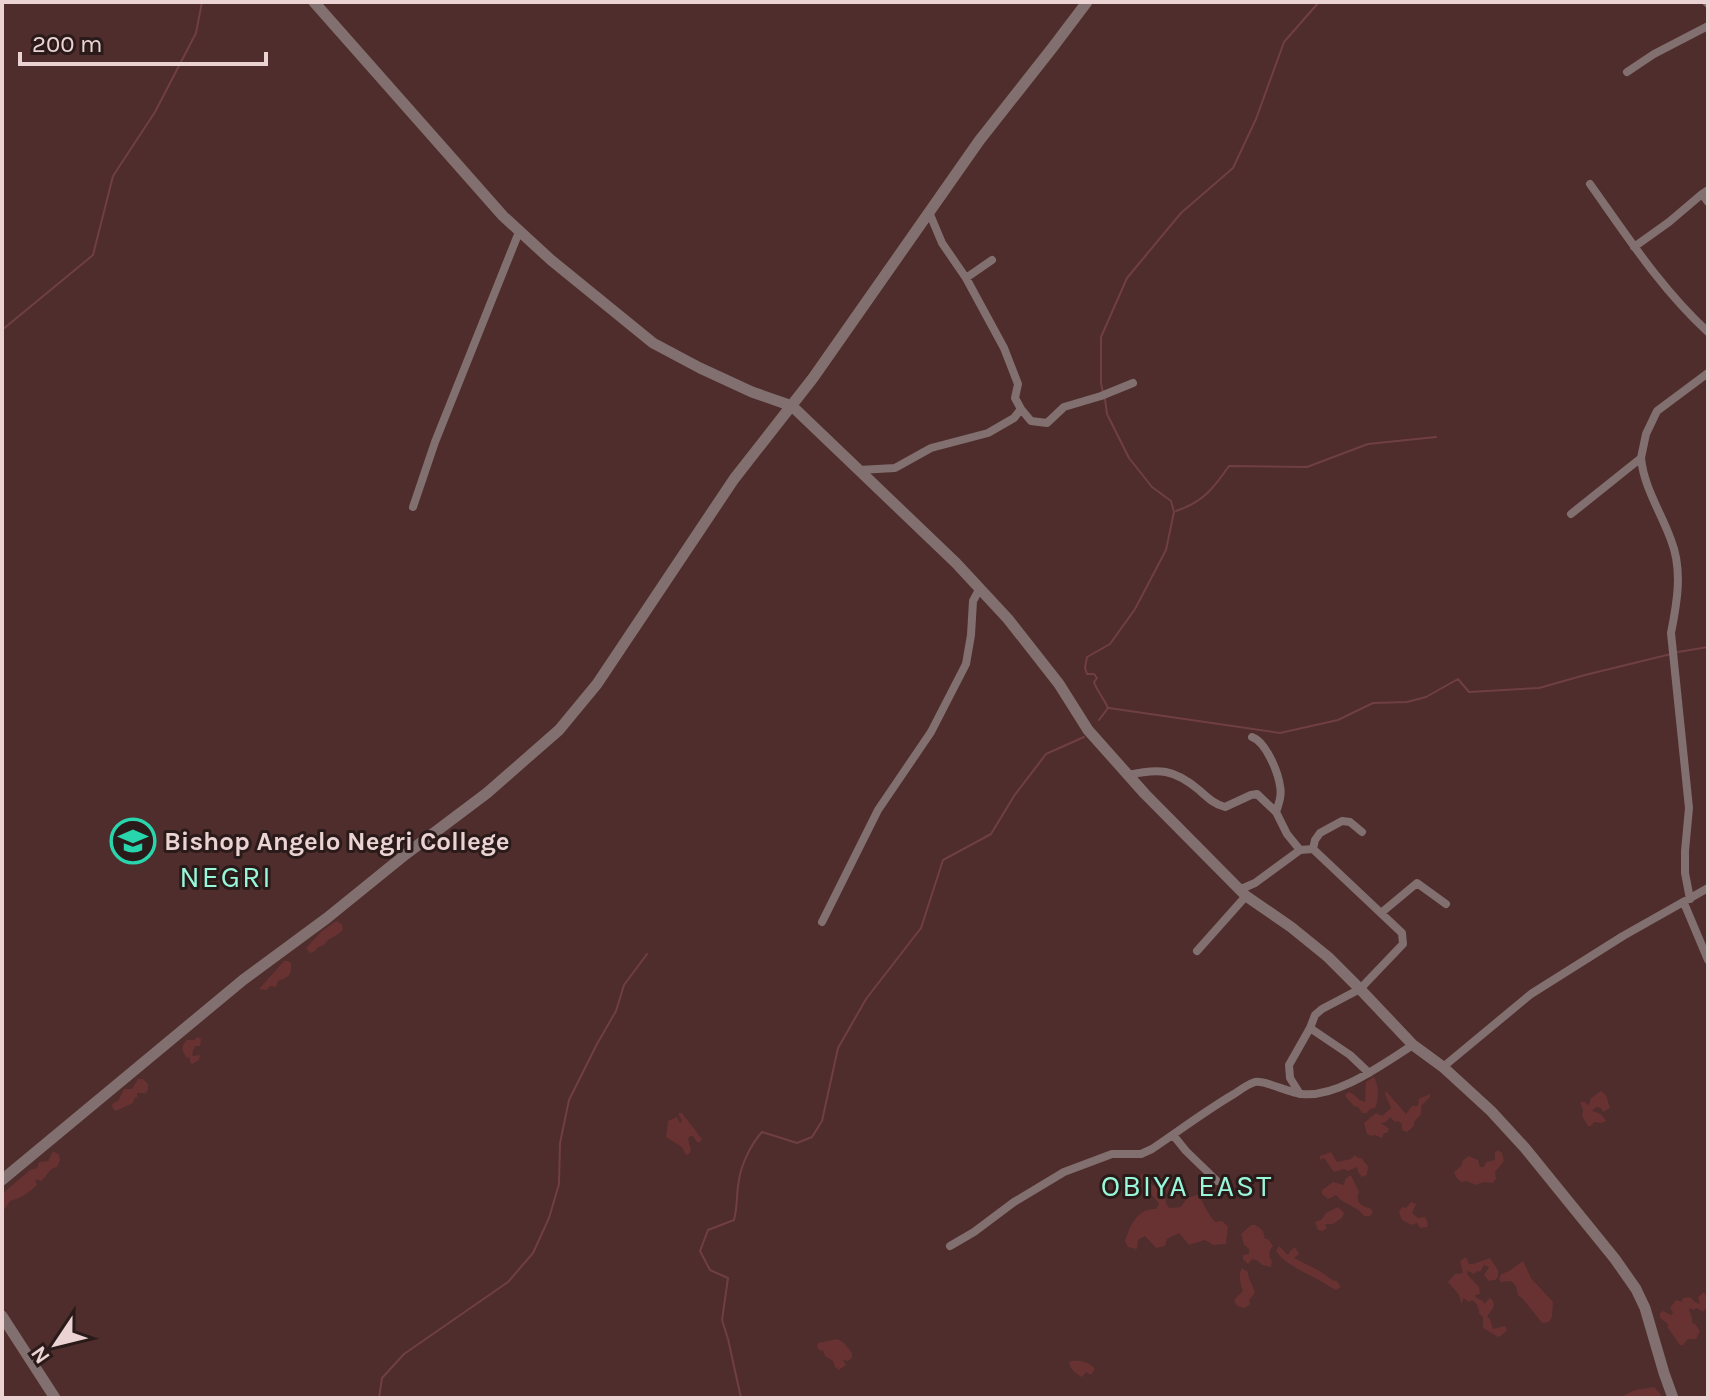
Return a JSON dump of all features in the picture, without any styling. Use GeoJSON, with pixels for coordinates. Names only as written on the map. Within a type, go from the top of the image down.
{"type":"FeatureCollection","features":[{"type":"Feature","properties":{"kind":"street"},"geometry":{"type":"LineString","coordinates":[[314,2],[448,156],[519,232],[653,343],[752,392],[792,406],[980,588],[1039,657],[1088,730],[1244,893],[1328,957],[1413,1045],[1443,1067],[1491,1111],[1525,1148],[1629,1278],[1645,1308],[1673,1398]]}},
{"type":"Feature","properties":{"kind":"street"},"geometry":{"type":"LineString","coordinates":[[2,1180],[243,980],[487,793],[559,730],[597,684],[734,479],[792,406],[979,141],[1087,2]]}},
{"type":"Feature","properties":{"kind":"street"},"geometry":{"type":"LineString","coordinates":[[1627,72],[1708,26]]}},
{"type":"Feature","properties":{"kind":"street"},"geometry":{"type":"LineString","coordinates":[[1590,184],[1673,297],[1708,332]]}},
{"type":"Feature","properties":{"kind":"street"},"geometry":{"type":"LineString","coordinates":[[1634,247],[1706,195]]}},
{"type":"Feature","properties":{"kind":"street"},"geometry":{"type":"LineString","coordinates":[[929,212],[942,243],[966,278],[1004,348],[1018,384],[1015,398],[1031,421]]}},
{"type":"Feature","properties":{"kind":"street"},"geometry":{"type":"LineString","coordinates":[[413,507],[449,405],[519,232]]}},
{"type":"Feature","properties":{"kind":"street"},"geometry":{"type":"LineString","coordinates":[[966,278],[992,260]]}},
{"type":"Feature","properties":{"kind":"street"},"geometry":{"type":"LineString","coordinates":[[1708,373],[1657,411],[1646,434],[1641,458],[1647,488],[1677,558],[1678,582],[1671,633],[1689,808],[1685,851],[1687,901],[1708,960]]}},
{"type":"Feature","properties":{"kind":"street"},"geometry":{"type":"LineString","coordinates":[[1014,418],[1047,423],[1064,407],[1133,383]]}},
{"type":"Feature","properties":{"kind":"street"},"geometry":{"type":"LineString","coordinates":[[858,470],[895,468],[931,448],[988,433],[1014,418],[1021,409]]}},
{"type":"Feature","properties":{"kind":"street"},"geometry":{"type":"LineString","coordinates":[[1571,514],[1641,458]]}},
{"type":"Feature","properties":{"kind":"street"},"geometry":{"type":"LineString","coordinates":[[822,922],[878,810],[931,732],[966,664],[973,601],[980,588]]}},
{"type":"Feature","properties":{"kind":"street"},"geometry":{"type":"LineString","coordinates":[[1252,737],[1264,746],[1281,788],[1276,812]]}},
{"type":"Feature","properties":{"kind":"street"},"geometry":{"type":"LineString","coordinates":[[1128,775],[1155,771],[1177,774],[1213,803],[1225,807],[1257,794],[1276,812],[1287,834],[1300,850]]}},
{"type":"Feature","properties":{"kind":"street"},"geometry":{"type":"LineString","coordinates":[[1313,849],[1320,833],[1342,821],[1350,822],[1362,832]]}},
{"type":"Feature","properties":{"kind":"street"},"geometry":{"type":"LineString","coordinates":[[1197,951],[1244,893],[1300,850],[1313,849],[1402,933],[1403,944],[1360,989],[1315,1015],[1289,1065],[1290,1078],[1300,1094]]}},
{"type":"Feature","properties":{"kind":"street"},"geometry":{"type":"LineString","coordinates":[[1381,913],[1417,883],[1446,904]]}},
{"type":"Feature","properties":{"kind":"street"},"geometry":{"type":"LineString","coordinates":[[1443,1067],[1531,994],[1600,949],[1708,888]]}},
{"type":"Feature","properties":{"kind":"street"},"geometry":{"type":"LineString","coordinates":[[1310,1028],[1350,1055],[1369,1073]]}},
{"type":"Feature","properties":{"kind":"street"},"geometry":{"type":"LineString","coordinates":[[950,1246],[1064,1172],[1112,1154],[1141,1154],[1152,1149],[1256,1082],[1287,1092],[1314,1094],[1345,1085],[1413,1045]]}},
{"type":"Feature","properties":{"kind":"street"},"geometry":{"type":"LineString","coordinates":[[1173,1135],[1217,1181]]}},
{"type":"Feature","properties":{"kind":"street"},"geometry":{"type":"LineString","coordinates":[[2,1316],[55,1398]]}},
{"type":"Feature","properties":{"kind":"shaded area"},"geometry":{"type":"Polygon","coordinates":[[[336,921],[342,924],[341,932],[310,953],[306,948],[336,921]]]}},
{"type":"Feature","properties":{"kind":"shaded area"},"geometry":{"type":"Polygon","coordinates":[[[284,961],[291,963],[289,975],[278,981],[276,987],[259,989],[284,961]]]}},
{"type":"Feature","properties":{"kind":"shaded area"},"geometry":{"type":"Polygon","coordinates":[[[201,1039],[200,1046],[195,1046],[192,1054],[200,1055],[199,1060],[192,1064],[184,1054],[183,1046],[187,1040],[201,1039]]]}},
{"type":"Feature","properties":{"kind":"shaded area"},"geometry":{"type":"Polygon","coordinates":[[[1374,1077],[1378,1088],[1375,1108],[1362,1113],[1345,1096],[1348,1092],[1365,1102],[1366,1082],[1374,1077]]]}},
{"type":"Feature","properties":{"kind":"shaded area"},"geometry":{"type":"Polygon","coordinates":[[[138,1079],[148,1084],[146,1093],[137,1093],[133,1103],[116,1111],[113,1109],[112,1104],[118,1101],[124,1089],[132,1089],[138,1079]]]}},
{"type":"Feature","properties":{"kind":"shaded area"},"geometry":{"type":"Polygon","coordinates":[[[1386,1091],[1406,1114],[1412,1106],[1418,1106],[1419,1099],[1430,1094],[1430,1097],[1421,1106],[1421,1114],[1407,1132],[1402,1130],[1402,1124],[1390,1117],[1381,1123],[1389,1129],[1382,1138],[1371,1136],[1367,1134],[1364,1123],[1376,1113],[1382,1116],[1391,1108],[1386,1091]]]}},
{"type":"Feature","properties":{"kind":"shaded area"},"geometry":{"type":"Polygon","coordinates":[[[1601,1091],[1606,1095],[1610,1108],[1603,1112],[1596,1107],[1592,1111],[1601,1114],[1606,1121],[1588,1126],[1582,1116],[1580,1102],[1589,1105],[1591,1098],[1601,1091]]]}},
{"type":"Feature","properties":{"kind":"shaded area"},"geometry":{"type":"Polygon","coordinates":[[[678,1113],[682,1113],[702,1139],[697,1142],[690,1136],[691,1150],[686,1155],[682,1147],[666,1137],[668,1121],[677,1117],[680,1123],[682,1121],[678,1113]]]}},
{"type":"Feature","properties":{"kind":"shaded area"},"geometry":{"type":"Polygon","coordinates":[[[1498,1150],[1504,1161],[1495,1172],[1496,1179],[1492,1183],[1476,1185],[1461,1182],[1456,1177],[1454,1172],[1469,1156],[1484,1167],[1486,1162],[1495,1160],[1498,1150]]]}},
{"type":"Feature","properties":{"kind":"shaded area"},"geometry":{"type":"Polygon","coordinates":[[[53,1151],[59,1155],[57,1167],[41,1181],[35,1179],[37,1185],[25,1195],[10,1201],[2,1213],[2,1194],[30,1170],[37,1168],[39,1162],[48,1161],[53,1151]]]}},
{"type":"Feature","properties":{"kind":"shaded area"},"geometry":{"type":"Polygon","coordinates":[[[1331,1152],[1337,1162],[1355,1155],[1361,1158],[1368,1166],[1367,1175],[1362,1177],[1357,1167],[1334,1172],[1324,1158],[1320,1160],[1320,1156],[1331,1152]]]}},
{"type":"Feature","properties":{"kind":"shaded area"},"geometry":{"type":"Polygon","coordinates":[[[1142,1173],[1153,1186],[1161,1184],[1169,1187],[1166,1203],[1169,1208],[1181,1207],[1187,1198],[1200,1194],[1215,1222],[1222,1221],[1228,1226],[1226,1244],[1213,1245],[1205,1240],[1189,1245],[1179,1233],[1167,1239],[1165,1246],[1156,1248],[1145,1236],[1138,1240],[1137,1249],[1128,1247],[1125,1241],[1136,1219],[1144,1211],[1156,1209],[1159,1204],[1139,1179],[1142,1173]]]}},
{"type":"Feature","properties":{"kind":"shaded area"},"geometry":{"type":"Polygon","coordinates":[[[1351,1175],[1359,1192],[1358,1201],[1370,1208],[1373,1212],[1370,1216],[1364,1216],[1336,1195],[1328,1199],[1322,1194],[1322,1190],[1333,1182],[1344,1185],[1345,1179],[1351,1175]]]}},
{"type":"Feature","properties":{"kind":"shaded area"},"geometry":{"type":"Polygon","coordinates":[[[1411,1202],[1416,1204],[1412,1213],[1418,1218],[1425,1217],[1427,1227],[1420,1228],[1417,1223],[1411,1225],[1402,1220],[1399,1212],[1411,1202]]]}},
{"type":"Feature","properties":{"kind":"shaded area"},"geometry":{"type":"Polygon","coordinates":[[[1338,1207],[1344,1213],[1342,1218],[1333,1224],[1325,1224],[1327,1228],[1323,1231],[1318,1230],[1315,1222],[1338,1207]]]}},
{"type":"Feature","properties":{"kind":"shaded area"},"geometry":{"type":"Polygon","coordinates":[[[1251,1225],[1261,1229],[1265,1239],[1273,1246],[1271,1267],[1252,1259],[1248,1264],[1243,1259],[1243,1255],[1249,1254],[1249,1249],[1244,1245],[1241,1234],[1251,1225]]]}},
{"type":"Feature","properties":{"kind":"shaded area"},"geometry":{"type":"Polygon","coordinates":[[[1279,1246],[1288,1255],[1295,1247],[1299,1254],[1294,1258],[1336,1280],[1341,1287],[1336,1290],[1290,1264],[1276,1251],[1279,1246]]]}},
{"type":"Feature","properties":{"kind":"shaded area"},"geometry":{"type":"Polygon","coordinates":[[[1466,1257],[1469,1264],[1490,1258],[1498,1270],[1498,1277],[1489,1281],[1484,1275],[1489,1267],[1484,1265],[1480,1272],[1474,1274],[1468,1271],[1467,1274],[1479,1287],[1480,1294],[1475,1297],[1484,1304],[1490,1298],[1493,1301],[1494,1306],[1487,1317],[1493,1329],[1505,1326],[1507,1330],[1501,1336],[1483,1328],[1483,1317],[1476,1304],[1463,1298],[1462,1305],[1459,1295],[1448,1282],[1455,1274],[1463,1273],[1460,1261],[1466,1257]]]}},
{"type":"Feature","properties":{"kind":"shaded area"},"geometry":{"type":"Polygon","coordinates":[[[1523,1261],[1531,1278],[1553,1302],[1549,1322],[1542,1323],[1518,1295],[1511,1281],[1501,1282],[1499,1279],[1501,1274],[1523,1261]]]}},
{"type":"Feature","properties":{"kind":"shaded area"},"geometry":{"type":"Polygon","coordinates":[[[1242,1268],[1248,1272],[1255,1293],[1245,1308],[1237,1306],[1234,1300],[1243,1291],[1240,1279],[1242,1268]]]}},
{"type":"Feature","properties":{"kind":"shaded area"},"geometry":{"type":"Polygon","coordinates":[[[1704,1292],[1708,1306],[1703,1312],[1697,1308],[1689,1310],[1692,1323],[1700,1331],[1696,1339],[1688,1339],[1680,1345],[1668,1324],[1660,1318],[1660,1313],[1663,1311],[1671,1315],[1670,1308],[1676,1300],[1682,1302],[1683,1298],[1690,1297],[1700,1304],[1698,1297],[1704,1292]]]}},
{"type":"Feature","properties":{"kind":"shaded area"},"geometry":{"type":"Polygon","coordinates":[[[838,1339],[852,1353],[852,1358],[843,1360],[846,1365],[839,1370],[817,1347],[818,1343],[838,1339]]]}},
{"type":"Feature","properties":{"kind":"shaded area"},"geometry":{"type":"Polygon","coordinates":[[[1071,1361],[1084,1362],[1095,1369],[1091,1375],[1086,1372],[1082,1377],[1071,1368],[1071,1361]]]}},
{"type":"Feature","properties":{"kind":"shaded area"},"geometry":{"type":"Polygon","coordinates":[[[1654,1387],[1661,1398],[1618,1398],[1635,1390],[1654,1387]]]}},
{"type":"Feature","properties":{"kind":"waterway"},"geometry":{"type":"LineString","coordinates":[[2,330],[93,255],[113,176],[155,112],[196,33],[202,2]]}},
{"type":"Feature","properties":{"kind":"waterway"},"geometry":{"type":"LineString","coordinates":[[1103,393],[1101,337],[1127,278],[1181,213],[1233,168],[1256,119],[1284,42],[1319,2]]}},
{"type":"Feature","properties":{"kind":"waterway"},"geometry":{"type":"LineString","coordinates":[[1099,720],[1108,708],[1094,682],[1097,678],[1094,674],[1087,674],[1087,657],[1110,644],[1135,609],[1166,550],[1174,512],[1171,501],[1152,487],[1129,458],[1107,414],[1105,399]]}},
{"type":"Feature","properties":{"kind":"waterway"},"geometry":{"type":"LineString","coordinates":[[1176,511],[1207,494],[1229,466],[1307,467],[1368,444],[1436,437]]}},
{"type":"Feature","properties":{"kind":"waterway"},"geometry":{"type":"LineString","coordinates":[[1678,652],[1708,647]]}},
{"type":"Feature","properties":{"kind":"waterway"},"geometry":{"type":"LineString","coordinates":[[1109,708],[1280,733],[1338,720],[1373,703],[1407,702],[1426,697],[1458,679],[1469,692],[1539,688],[1671,654]]}},
{"type":"Feature","properties":{"kind":"waterway"},"geometry":{"type":"LineString","coordinates":[[741,1398],[722,1320],[728,1278],[710,1270],[700,1251],[708,1230],[734,1220],[738,1185],[750,1149],[762,1132],[797,1143],[812,1137],[822,1121],[838,1048],[866,999],[921,928],[943,860],[991,834],[1014,796],[1046,754],[1084,737]]}},
{"type":"Feature","properties":{"kind":"waterway"},"geometry":{"type":"LineString","coordinates":[[379,1398],[382,1378],[404,1354],[508,1282],[533,1253],[549,1218],[559,1184],[560,1143],[569,1100],[616,1011],[624,985],[647,954]]}},
{"type":"Feature","properties":{"kind":"place","name":"Bishop Angelo Negri College"},"geometry":{"type":"Point","coordinates":[133,841]}},
{"type":"Feature","properties":{"kind":"district","name":"NEGRI"},"geometry":{"type":"Point","coordinates":[226,877]}},
{"type":"Feature","properties":{"kind":"district","name":"OBIYA EAST"},"geometry":{"type":"Point","coordinates":[1187,1186]}}]}
